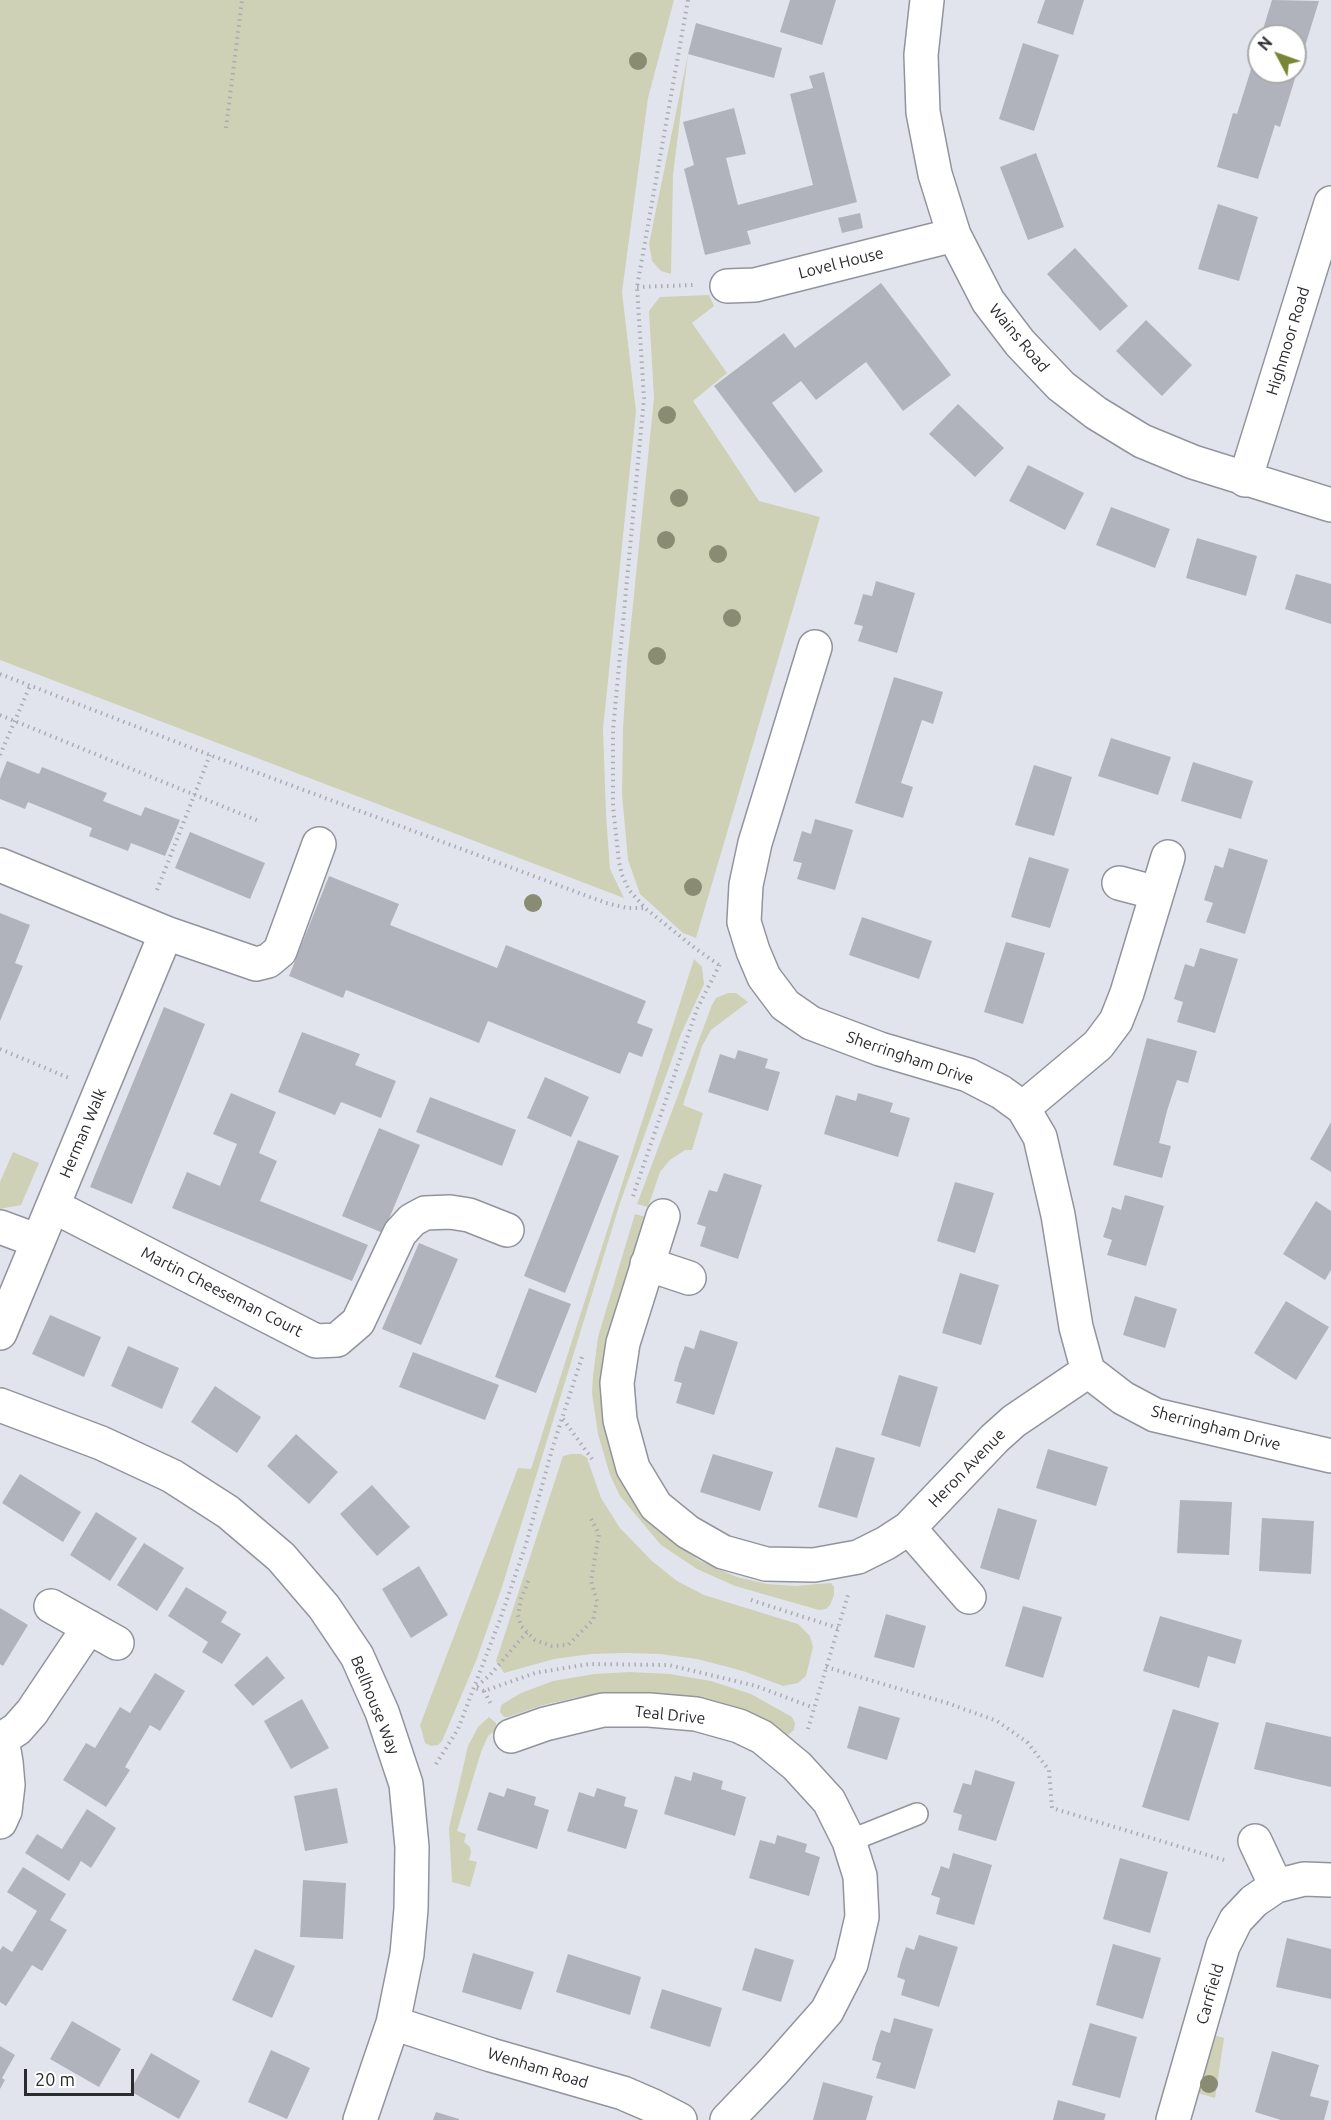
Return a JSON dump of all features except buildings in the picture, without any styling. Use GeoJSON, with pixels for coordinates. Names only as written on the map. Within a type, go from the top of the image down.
{"type":"FeatureCollection","features":[{"type":"Feature","properties":{"kind":"street","name":"Wains Road"},"geometry":{"type":"LineString","coordinates":[[927,0],[921,54],[923,112],[935,174],[954,235],[988,301],[1020,343],[1061,386],[1096,413],[1143,441],[1245,480],[1331,505]]}},
{"type":"Feature","properties":{"kind":"street","name":"Highmoor Road"},"geometry":{"type":"LineString","coordinates":[[1245,480],[1331,203]]}},
{"type":"Feature","properties":{"kind":"street","name":"Lovel House"},"geometry":{"type":"LineString","coordinates":[[728,286],[755,285],[954,235]]}},
{"type":"Feature","properties":{"kind":"street","name":"Sherringham Drive"},"geometry":{"type":"LineString","coordinates":[[815,648],[755,843],[746,885],[744,922],[764,977],[785,1005],[811,1023],[880,1049],[969,1075],[1001,1092],[1023,1108],[1040,1137],[1058,1215],[1076,1327],[1088,1371],[1123,1398],[1155,1415],[1331,1456]]}},
{"type":"Feature","properties":{"kind":"street"},"geometry":{"type":"LineString","coordinates":[[0,865],[155,929],[256,964],[268,961],[280,951],[320,844]]}},
{"type":"Feature","properties":{"kind":"street"},"geometry":{"type":"LineString","coordinates":[[1023,1108],[1098,1045],[1116,1021],[1127,993],[1168,857]]}},
{"type":"Feature","properties":{"kind":"street"},"geometry":{"type":"LineString","coordinates":[[1119,883],[1157,893]]}},
{"type":"Feature","properties":{"kind":"street","name":"Herman Walk"},"geometry":{"type":"LineString","coordinates":[[0,1333],[100,1091],[155,929]]}},
{"type":"Feature","properties":{"kind":"street","name":"Martin Cheeseman Court"},"geometry":{"type":"LineString","coordinates":[[52,1206],[316,1341],[337,1340],[358,1322],[400,1233],[412,1220],[425,1213],[450,1212],[469,1215],[507,1230]]}},
{"type":"Feature","properties":{"kind":"street","name":"Heron Avenue"},"geometry":{"type":"LineString","coordinates":[[663,1216],[623,1344],[617,1383],[620,1420],[633,1468],[656,1506],[688,1532],[723,1552],[766,1564],[814,1564],[858,1557],[909,1528],[994,1438],[1014,1421],[1088,1371]]}},
{"type":"Feature","properties":{"kind":"street"},"geometry":{"type":"LineString","coordinates":[[0,1227],[38,1241]]}},
{"type":"Feature","properties":{"kind":"street"},"geometry":{"type":"LineString","coordinates":[[647,1264],[689,1278]]}},
{"type":"Feature","properties":{"kind":"street","name":"Bellhouse Way"},"geometry":{"type":"LineString","coordinates":[[0,1405],[102,1443],[172,1476],[228,1512],[281,1557],[324,1607],[357,1656],[381,1712],[406,1784],[412,1847],[411,1909],[407,1954],[393,2023],[360,2120]]}},
{"type":"Feature","properties":{"kind":"street"},"geometry":{"type":"LineString","coordinates":[[909,1528],[969,1597]]}},
{"type":"Feature","properties":{"kind":"street"},"geometry":{"type":"LineString","coordinates":[[51,1606],[117,1643]]}},
{"type":"Feature","properties":{"kind":"street"},"geometry":{"type":"LineString","coordinates":[[0,1822],[5,1811],[8,1785],[1,1738],[17,1729],[32,1712],[89,1627]]}},
{"type":"Feature","properties":{"kind":"street","name":"Teal Drive"},"geometry":{"type":"LineString","coordinates":[[511,1736],[545,1724],[603,1710],[649,1710],[696,1714],[739,1726],[762,1737],[797,1766],[829,1801],[849,1841],[860,1876],[862,1917],[851,1964],[827,2012],[727,2120]]}},
{"type":"Feature","properties":{"kind":"street"},"geometry":{"type":"LineString","coordinates":[[1256,1846],[1276,1886]]}},
{"type":"Feature","properties":{"kind":"street","name":"Carrfield"},"geometry":{"type":"LineString","coordinates":[[1173,2120],[1223,1946],[1236,1920],[1254,1900],[1276,1886],[1304,1879],[1331,1880]]}},
{"type":"Feature","properties":{"kind":"street","name":"Wenham Road"},"geometry":{"type":"LineString","coordinates":[[393,2023],[491,2055],[623,2093],[680,2120]]}},
{"type":"Feature","properties":{"kind":"lane"},"geometry":{"type":"LineString","coordinates":[[849,1841],[917,1814]]}},
{"type":"Feature","properties":{"kind":"path"},"geometry":{"type":"LineString","coordinates":[[226,128],[242,0]]}},
{"type":"Feature","properties":{"kind":"path"},"geometry":{"type":"LineString","coordinates":[[688,0],[637,286],[645,398],[613,730],[613,807],[622,876],[629,890],[645,908],[719,965]]}},
{"type":"Feature","properties":{"kind":"path"},"geometry":{"type":"LineString","coordinates":[[637,286],[728,286]]}},
{"type":"Feature","properties":{"kind":"path"},"geometry":{"type":"LineString","coordinates":[[0,674],[606,903],[627,908],[645,908]]}},
{"type":"Feature","properties":{"kind":"path"},"geometry":{"type":"LineString","coordinates":[[0,755],[30,686]]}},
{"type":"Feature","properties":{"kind":"path"},"geometry":{"type":"LineString","coordinates":[[0,715],[261,822]]}},
{"type":"Feature","properties":{"kind":"path"},"geometry":{"type":"LineString","coordinates":[[155,929],[194,795],[210,755]]}},
{"type":"Feature","properties":{"kind":"path"},"geometry":{"type":"LineString","coordinates":[[629,1206],[697,1009],[719,965],[753,951]]}},
{"type":"Feature","properties":{"kind":"path"},"geometry":{"type":"LineString","coordinates":[[0,1049],[100,1091]]}},
{"type":"Feature","properties":{"kind":"path"},"geometry":{"type":"LineString","coordinates":[[406,1784],[433,1769],[458,1729],[475,1688],[526,1544],[553,1446],[584,1352]]}},
{"type":"Feature","properties":{"kind":"path"},"geometry":{"type":"LineString","coordinates":[[529,1579],[521,1599],[518,1615],[521,1626],[535,1640],[552,1646],[568,1645],[593,1620],[597,1601],[591,1581],[599,1534],[591,1519]]}},
{"type":"Feature","properties":{"kind":"path"},"geometry":{"type":"LineString","coordinates":[[797,1766],[858,1557]]}},
{"type":"Feature","properties":{"kind":"path"},"geometry":{"type":"LineString","coordinates":[[475,1688],[490,1675],[528,1632]]}},
{"type":"Feature","properties":{"kind":"path"},"geometry":{"type":"LineString","coordinates":[[826,1667],[947,1703],[997,1721],[1028,1742],[1049,1770],[1052,1808],[1230,1862],[1256,1846]]}},
{"type":"Feature","properties":{"kind":"green space"},"geometry":{"type":"Polygon","coordinates":[[[0,0],[674,0],[648,98],[622,292],[636,411],[603,729],[610,869],[624,898],[0,660],[0,0]]]}},
{"type":"Feature","properties":{"kind":"green space"},"geometry":{"type":"Polygon","coordinates":[[[688,54],[673,175],[671,274],[661,271],[652,261],[649,244],[688,54]]]}},
{"type":"Feature","properties":{"kind":"green space"},"geometry":{"type":"Polygon","coordinates":[[[709,295],[714,306],[692,323],[727,373],[693,401],[759,501],[820,517],[696,938],[683,933],[640,894],[628,860],[622,794],[623,729],[627,663],[654,398],[649,311],[660,297],[709,295]]]}},
{"type":"Feature","properties":{"kind":"green space"},"geometry":{"type":"Polygon","coordinates":[[[694,959],[702,967],[704,984],[681,1034],[620,1203],[502,1587],[476,1661],[442,1741],[438,1745],[431,1746],[425,1743],[420,1725],[518,1468],[531,1469],[694,959]]]}},
{"type":"Feature","properties":{"kind":"green space"},"geometry":{"type":"Polygon","coordinates":[[[728,993],[736,993],[748,1002],[711,1030],[702,1046],[683,1105],[703,1113],[692,1150],[685,1150],[670,1160],[660,1172],[648,1207],[637,1204],[712,1005],[716,998],[728,993]]]}},
{"type":"Feature","properties":{"kind":"green space"},"geometry":{"type":"Polygon","coordinates":[[[13,1152],[39,1163],[21,1205],[0,1209],[0,1182],[13,1152]]]}},
{"type":"Feature","properties":{"kind":"green space"},"geometry":{"type":"Polygon","coordinates":[[[635,1214],[646,1217],[604,1401],[648,1517],[666,1537],[700,1561],[737,1577],[767,1584],[795,1586],[831,1583],[834,1587],[834,1595],[826,1609],[819,1610],[735,1586],[697,1569],[661,1545],[620,1496],[610,1475],[598,1434],[592,1393],[598,1337],[635,1214]]]}},
{"type":"Feature","properties":{"kind":"green space"},"geometry":{"type":"Polygon","coordinates":[[[581,1454],[587,1458],[601,1498],[620,1528],[652,1561],[677,1581],[704,1595],[798,1624],[810,1636],[813,1647],[806,1676],[798,1683],[783,1686],[743,1671],[697,1659],[660,1654],[624,1653],[591,1654],[554,1659],[504,1673],[496,1661],[563,1456],[581,1454]]]}},
{"type":"Feature","properties":{"kind":"green space"},"geometry":{"type":"Polygon","coordinates":[[[630,1672],[670,1674],[711,1681],[751,1694],[792,1717],[795,1723],[794,1730],[787,1736],[661,1695],[620,1693],[579,1697],[543,1705],[508,1717],[504,1717],[500,1712],[501,1705],[521,1693],[553,1681],[594,1674],[630,1672]]]}},
{"type":"Feature","properties":{"kind":"green space"},"geometry":{"type":"Polygon","coordinates":[[[489,1717],[496,1723],[497,1729],[488,1736],[481,1752],[457,1831],[466,1834],[464,1842],[470,1847],[471,1852],[469,1860],[477,1862],[470,1887],[452,1882],[449,1828],[468,1746],[478,1727],[489,1717]]]}},
{"type":"Feature","properties":{"kind":"green space"},"geometry":{"type":"Polygon","coordinates":[[[1214,2035],[1224,2038],[1215,2098],[1198,2093],[1214,2035]]]}}]}
